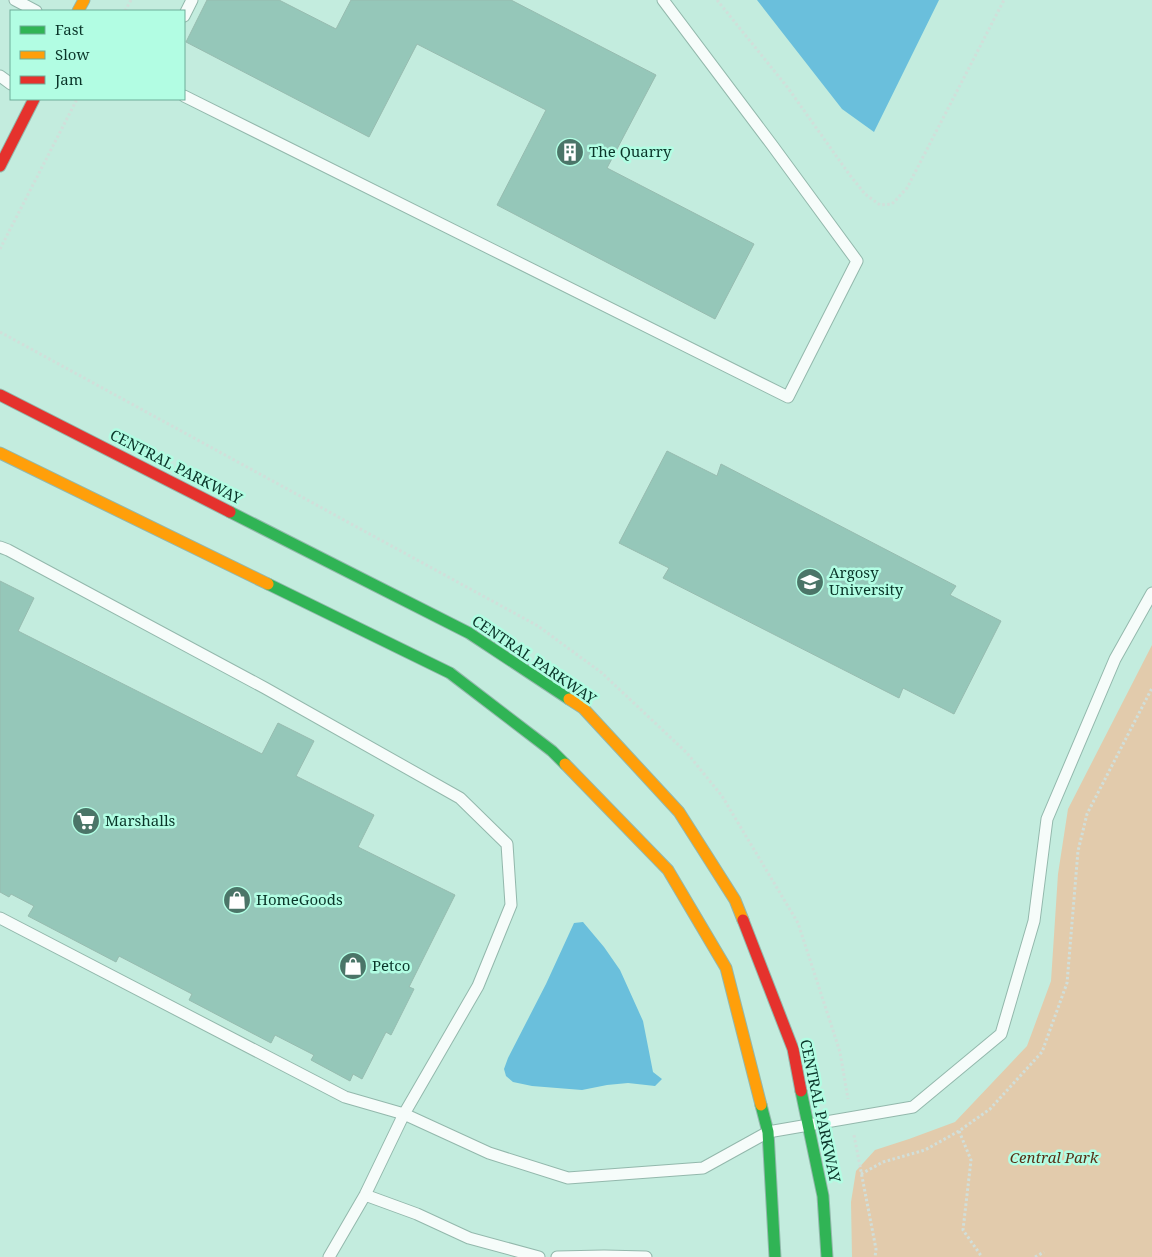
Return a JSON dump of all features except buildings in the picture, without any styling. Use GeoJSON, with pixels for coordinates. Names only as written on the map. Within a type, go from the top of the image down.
{"type":"FeatureCollection","features":[{"type":"Feature","properties":{"kind":"street"},"geometry":{"type":"LineString","coordinates":[[0,166],[33,100]]}},
{"type":"Feature","properties":{"kind":"street","name":"CENTRAL PARKWAY"},"geometry":{"type":"LineString","coordinates":[[0,395],[469,633],[582,708],[678,812],[735,900],[793,1049],[823,1196],[827,1257]]}},
{"type":"Feature","properties":{"kind":"street"},"geometry":{"type":"LineString","coordinates":[[0,453],[450,673],[552,751],[668,870],[726,968],[768,1132],[775,1257]]}},
{"type":"Feature","properties":{"kind":"lane"},"geometry":{"type":"LineString","coordinates":[[15,0],[34,10]]}},
{"type":"Feature","properties":{"kind":"lane"},"geometry":{"type":"LineString","coordinates":[[185,14],[192,0]]}},
{"type":"Feature","properties":{"kind":"lane"},"geometry":{"type":"LineString","coordinates":[[185,96],[788,397],[857,261],[772,144],[663,0]]}},
{"type":"Feature","properties":{"kind":"lane"},"geometry":{"type":"LineString","coordinates":[[0,547],[265,688],[460,798],[507,844],[512,905],[478,986],[404,1114],[365,1195],[328,1257]]}},
{"type":"Feature","properties":{"kind":"lane"},"geometry":{"type":"LineString","coordinates":[[0,918],[345,1097],[404,1114],[489,1153],[568,1178],[703,1168],[768,1132],[913,1107],[1001,1034],[1034,921],[1047,819],[1115,659],[1152,593]]}},
{"type":"Feature","properties":{"kind":"lane"},"geometry":{"type":"LineString","coordinates":[[365,1195],[417,1214],[469,1238],[539,1257]]}},
{"type":"Feature","properties":{"kind":"lane"},"geometry":{"type":"LineString","coordinates":[[557,1257],[646,1257]]}},
{"type":"Feature","properties":{"kind":"path"},"geometry":{"type":"LineString","coordinates":[[717,0],[788,88],[849,174],[865,194],[880,205],[892,204],[907,188],[1004,0]]}},
{"type":"Feature","properties":{"kind":"path"},"geometry":{"type":"LineString","coordinates":[[0,249],[75,100]]}},
{"type":"Feature","properties":{"kind":"path"},"geometry":{"type":"LineString","coordinates":[[959,1131],[972,1160],[963,1230],[982,1257]]}},
{"type":"Feature","properties":{"kind":"path"},"geometry":{"type":"LineString","coordinates":[[1035,1257],[1044,1252]]}},
{"type":"Feature","properties":{"kind":"green space","name":"Central Park"},"geometry":{"type":"Polygon","coordinates":[[[1152,645],[1152,1257],[852,1257],[851,1202],[856,1171],[875,1150],[955,1122],[1027,1046],[1051,981],[1058,874],[1068,809],[1152,645]]]}},
{"type":"Feature","properties":{"kind":"water"},"geometry":{"type":"Polygon","coordinates":[[[757,0],[939,0],[874,132],[842,109],[757,0]]]}},
{"type":"Feature","properties":{"kind":"water"},"geometry":{"type":"Polygon","coordinates":[[[583,922],[620,970],[643,1021],[653,1072],[662,1079],[655,1086],[628,1083],[582,1090],[532,1086],[513,1082],[506,1076],[504,1069],[508,1058],[546,984],[574,923],[583,922]]]}},
{"type":"Feature","properties":{"kind":"traffic: fast"},"geometry":{"type":"LineString","coordinates":[[230,512],[469,633],[569,699]]}},
{"type":"Feature","properties":{"kind":"traffic: fast"},"geometry":{"type":"LineString","coordinates":[[268,584],[450,673],[552,751],[565,764]]}},
{"type":"Feature","properties":{"kind":"traffic: fast"},"geometry":{"type":"LineString","coordinates":[[801,1091],[823,1196],[827,1257]]}},
{"type":"Feature","properties":{"kind":"traffic: fast"},"geometry":{"type":"LineString","coordinates":[[761,1105],[768,1132],[775,1257]]}},
{"type":"Feature","properties":{"kind":"traffic: slow"},"geometry":{"type":"LineString","coordinates":[[79,10],[84,0]]}},
{"type":"Feature","properties":{"kind":"traffic: slow"},"geometry":{"type":"LineString","coordinates":[[0,453],[268,584]]}},
{"type":"Feature","properties":{"kind":"traffic: slow"},"geometry":{"type":"LineString","coordinates":[[569,699],[583,708],[679,812],[735,900],[743,920]]}},
{"type":"Feature","properties":{"kind":"traffic: slow"},"geometry":{"type":"LineString","coordinates":[[565,764],[668,870],[726,968],[761,1105]]}},
{"type":"Feature","properties":{"kind":"traffic: jam"},"geometry":{"type":"LineString","coordinates":[[0,166],[33,100]]}},
{"type":"Feature","properties":{"kind":"traffic: jam"},"geometry":{"type":"LineString","coordinates":[[0,395],[230,512]]}},
{"type":"Feature","properties":{"kind":"traffic: jam"},"geometry":{"type":"LineString","coordinates":[[743,920],[793,1049],[801,1091]]}},
{"type":"Feature","properties":{"kind":"place","name":"The Quarry"},"geometry":{"type":"Point","coordinates":[570,152]}},
{"type":"Feature","properties":{"kind":"place","name":"Argosy University"},"geometry":{"type":"Point","coordinates":[810,582]}},
{"type":"Feature","properties":{"kind":"place","name":"Marshalls"},"geometry":{"type":"Point","coordinates":[86,821]}},
{"type":"Feature","properties":{"kind":"place","name":"HomeGoods"},"geometry":{"type":"Point","coordinates":[237,900]}},
{"type":"Feature","properties":{"kind":"place","name":"Petco"},"geometry":{"type":"Point","coordinates":[353,966]}}]}
